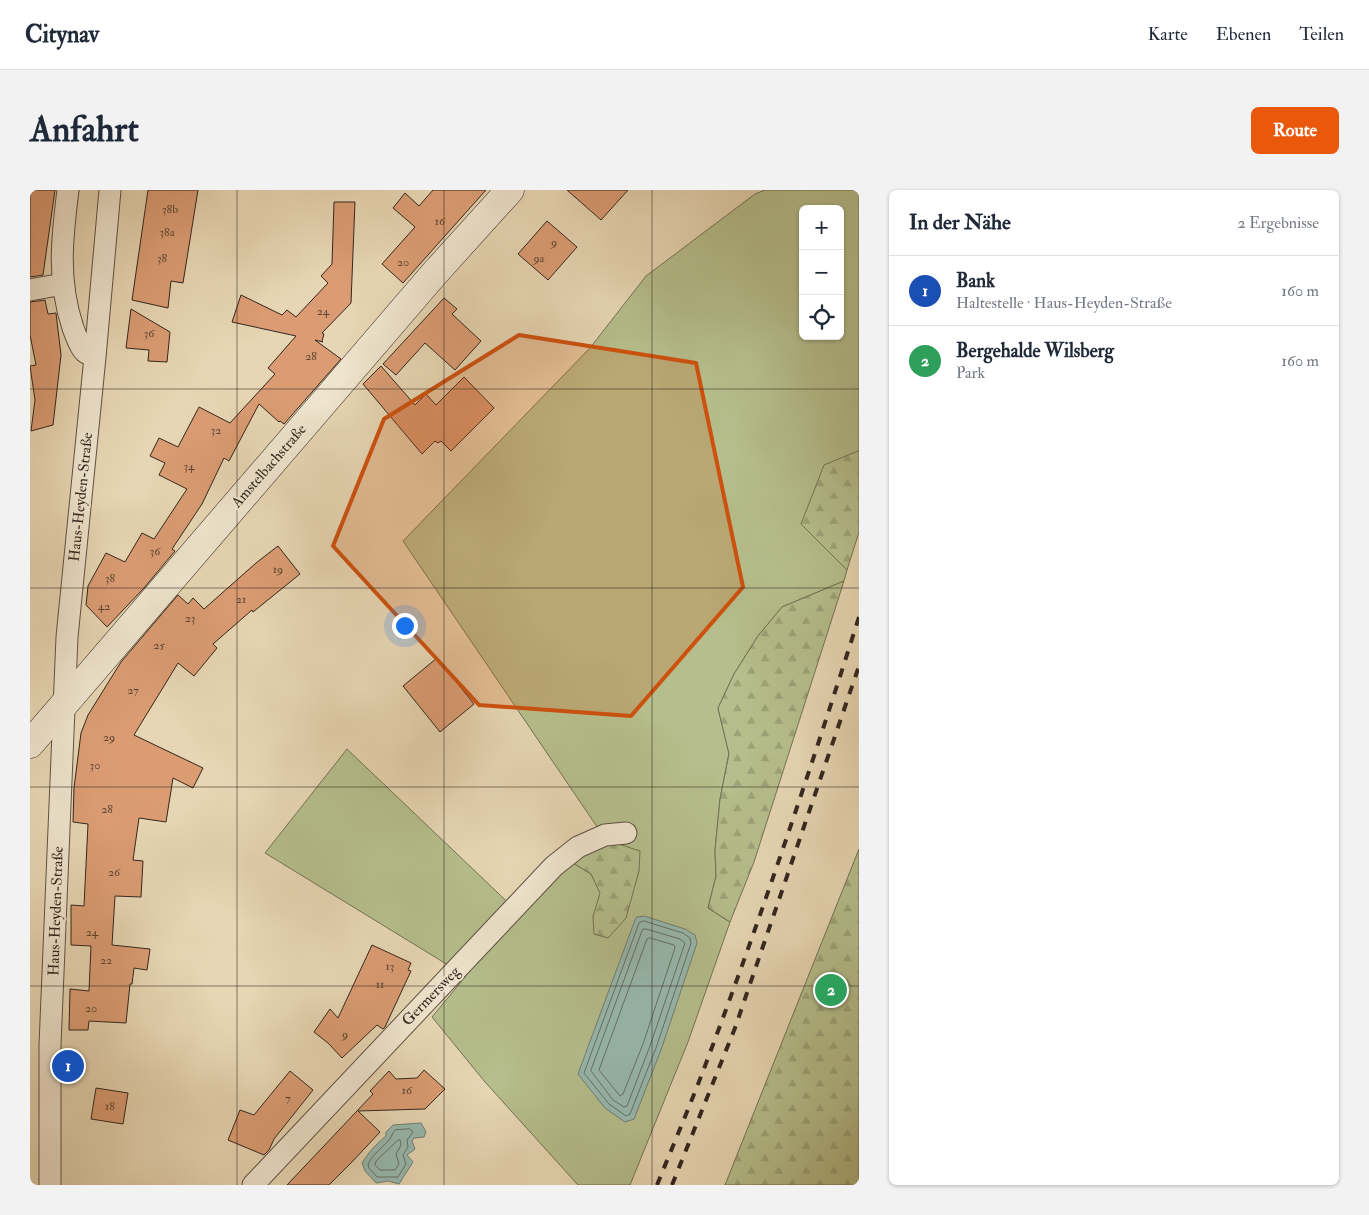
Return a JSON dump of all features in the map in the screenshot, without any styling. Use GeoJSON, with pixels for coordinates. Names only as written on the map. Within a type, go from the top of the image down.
{"type":"FeatureCollection","features":[{"type":"Feature","properties":{"kind":"street"},"geometry":{"type":"LineString","coordinates":[[68,190],[62,241],[63,284],[68,312],[76,338],[85,352],[95,357]]}},
{"type":"Feature","properties":{"kind":"street","name":"Haus-Heyden-Straße"},"geometry":{"type":"LineString","coordinates":[[50,1185],[50,1045],[67,637],[110,190]]}},
{"type":"Feature","properties":{"kind":"street","name":"Amstelbachstraße"},"geometry":{"type":"LineString","coordinates":[[30,744],[65,706],[434,274],[510,190]]}},
{"type":"Feature","properties":{"kind":"street"},"geometry":{"type":"LineString","coordinates":[[30,290],[63,284]]}},
{"type":"Feature","properties":{"kind":"street"},"geometry":{"type":"LineString","coordinates":[[67,637],[82,657],[106,658]]}},
{"type":"Feature","properties":{"kind":"street","name":"Germersweg"},"geometry":{"type":"LineString","coordinates":[[253,1185],[554,866],[578,847],[605,835],[626,832]]}},
{"type":"Feature","properties":{"kind":"highlighted area"},"geometry":{"type":"Polygon","coordinates":[[[519,335],[696,363],[743,587],[631,716],[479,705],[333,546],[384,419],[519,335]]]}},
{"type":"Feature","properties":{"kind":"green space"},"geometry":{"type":"Polygon","coordinates":[[[765,190],[859,190],[859,450],[801,524],[847,570],[844,581],[782,607],[758,636],[734,674],[718,708],[729,753],[720,799],[715,850],[716,876],[708,908],[730,922],[688,1042],[630,1185],[578,1185],[485,1082],[432,1017],[466,976],[265,853],[347,749],[520,914],[570,861],[591,874],[601,893],[593,917],[633,888],[639,871],[606,840],[403,541],[590,348],[646,276],[755,194],[765,190]]]}},
{"type":"Feature","properties":{"kind":"green space"},"geometry":{"type":"Polygon","coordinates":[[[859,450],[859,532],[847,570],[801,524],[824,465],[859,450]]]}},
{"type":"Feature","properties":{"kind":"green space"},"geometry":{"type":"Polygon","coordinates":[[[844,581],[754,862],[730,922],[708,908],[716,876],[715,850],[720,799],[729,754],[718,708],[734,674],[758,636],[782,607],[844,581]]]}},
{"type":"Feature","properties":{"kind":"green space"},"geometry":{"type":"Polygon","coordinates":[[[606,840],[640,851],[639,871],[626,918],[608,938],[594,934],[593,917],[600,893],[591,874],[570,861],[606,840]]]}},
{"type":"Feature","properties":{"kind":"green space"},"geometry":{"type":"Polygon","coordinates":[[[859,849],[859,1185],[725,1185],[859,849]]]}},
{"type":"Feature","properties":{"kind":"water"},"geometry":{"type":"Polygon","coordinates":[[[644,916],[685,929],[695,935],[697,943],[661,1050],[634,1119],[625,1122],[605,1108],[578,1074],[635,920],[637,917],[644,916]]]}},
{"type":"Feature","properties":{"kind":"water"},"geometry":{"type":"Polygon","coordinates":[[[421,1123],[426,1132],[424,1137],[414,1138],[412,1141],[415,1149],[407,1155],[413,1162],[399,1184],[388,1181],[376,1183],[365,1171],[362,1163],[367,1155],[386,1136],[386,1132],[393,1125],[421,1123]]]}},
{"type":"Feature","properties":{"kind":"building"},"geometry":{"type":"Polygon","coordinates":[[[30,190],[55,190],[43,275],[30,277],[30,190]]]}},
{"type":"Feature","properties":{"kind":"building"},"geometry":{"type":"Polygon","coordinates":[[[148,190],[198,190],[183,283],[171,281],[168,308],[132,300],[148,190]]]}},
{"type":"Feature","properties":{"kind":"building"},"geometry":{"type":"Polygon","coordinates":[[[433,190],[486,190],[403,283],[382,264],[415,227],[393,208],[405,193],[419,206],[433,190]]]}},
{"type":"Feature","properties":{"kind":"building"},"geometry":{"type":"Polygon","coordinates":[[[567,190],[628,190],[601,220],[567,190]]]}},
{"type":"Feature","properties":{"kind":"building"},"geometry":{"type":"Polygon","coordinates":[[[334,202],[355,202],[351,303],[322,333],[324,334],[323,342],[315,340],[341,359],[284,424],[279,422],[259,404],[229,461],[224,458],[202,504],[172,549],[175,551],[144,588],[107,627],[86,605],[88,586],[106,553],[125,562],[142,533],[154,539],[187,489],[159,475],[165,463],[150,456],[159,438],[178,447],[199,407],[230,423],[275,374],[268,368],[296,336],[232,322],[241,295],[282,315],[287,310],[296,317],[328,283],[321,276],[332,264],[334,202]]]}},
{"type":"Feature","properties":{"kind":"building"},"geometry":{"type":"Polygon","coordinates":[[[547,221],[577,247],[548,280],[518,254],[547,221]]]}},
{"type":"Feature","properties":{"kind":"building"},"geometry":{"type":"Polygon","coordinates":[[[444,298],[457,309],[452,314],[481,341],[455,370],[425,343],[396,375],[383,364],[444,298]]]}},
{"type":"Feature","properties":{"kind":"building"},"geometry":{"type":"Polygon","coordinates":[[[45,300],[48,314],[56,313],[61,355],[53,425],[31,431],[35,400],[30,366],[36,365],[30,335],[30,302],[45,300]]]}},
{"type":"Feature","properties":{"kind":"building"},"geometry":{"type":"Polygon","coordinates":[[[131,309],[170,332],[167,362],[148,361],[149,350],[126,348],[131,309]]]}},
{"type":"Feature","properties":{"kind":"building"},"geometry":{"type":"Polygon","coordinates":[[[381,366],[415,405],[426,394],[436,405],[464,377],[494,408],[451,451],[441,441],[438,443],[435,441],[422,454],[363,384],[381,366]]]}},
{"type":"Feature","properties":{"kind":"building"},"geometry":{"type":"Polygon","coordinates":[[[278,546],[300,574],[253,612],[252,610],[213,644],[217,648],[194,676],[178,663],[134,735],[203,768],[193,788],[173,778],[166,822],[139,818],[133,860],[143,861],[141,897],[115,896],[112,945],[150,949],[147,970],[134,968],[132,984],[130,984],[126,1023],[89,1021],[88,1030],[69,1030],[70,989],[89,991],[91,946],[71,945],[71,905],[84,906],[88,824],[73,822],[74,788],[81,733],[88,715],[121,662],[178,595],[188,604],[193,598],[204,609],[278,546]]]}},
{"type":"Feature","properties":{"kind":"building"},"geometry":{"type":"Polygon","coordinates":[[[437,658],[474,704],[440,732],[403,686],[437,658]]]}},
{"type":"Feature","properties":{"kind":"building"},"geometry":{"type":"Polygon","coordinates":[[[372,945],[411,963],[408,970],[411,971],[385,1027],[383,1029],[377,1025],[342,1058],[314,1032],[330,1009],[338,1018],[372,945]]]}},
{"type":"Feature","properties":{"kind":"building"},"geometry":{"type":"Polygon","coordinates":[[[424,1070],[445,1089],[425,1109],[358,1111],[380,1132],[351,1163],[329,1185],[287,1185],[373,1094],[370,1091],[389,1071],[396,1079],[417,1078],[424,1070]]]}},
{"type":"Feature","properties":{"kind":"building"},"geometry":{"type":"Polygon","coordinates":[[[290,1071],[313,1090],[274,1139],[269,1150],[264,1155],[228,1140],[240,1110],[254,1115],[290,1071]]]}},
{"type":"Feature","properties":{"kind":"building"},"geometry":{"type":"Polygon","coordinates":[[[96,1088],[128,1093],[123,1124],[91,1119],[96,1088]]]}},
{"type":"Feature","properties":{"kind":"railway"},"geometry":{"type":"LineString","coordinates":[[657,1185],[702,1074],[768,893],[859,617]]}},
{"type":"Feature","properties":{"kind":"railway"},"geometry":{"type":"LineString","coordinates":[[672,1185],[735,1028],[859,666]]}},
{"type":"Feature","properties":{"kind":"place","name":"Bergehalde Wilsberg"},"geometry":{"type":"Point","coordinates":[831,990]}},
{"type":"Feature","properties":{"kind":"place","name":"Bank"},"geometry":{"type":"Point","coordinates":[68,1066]}}]}
